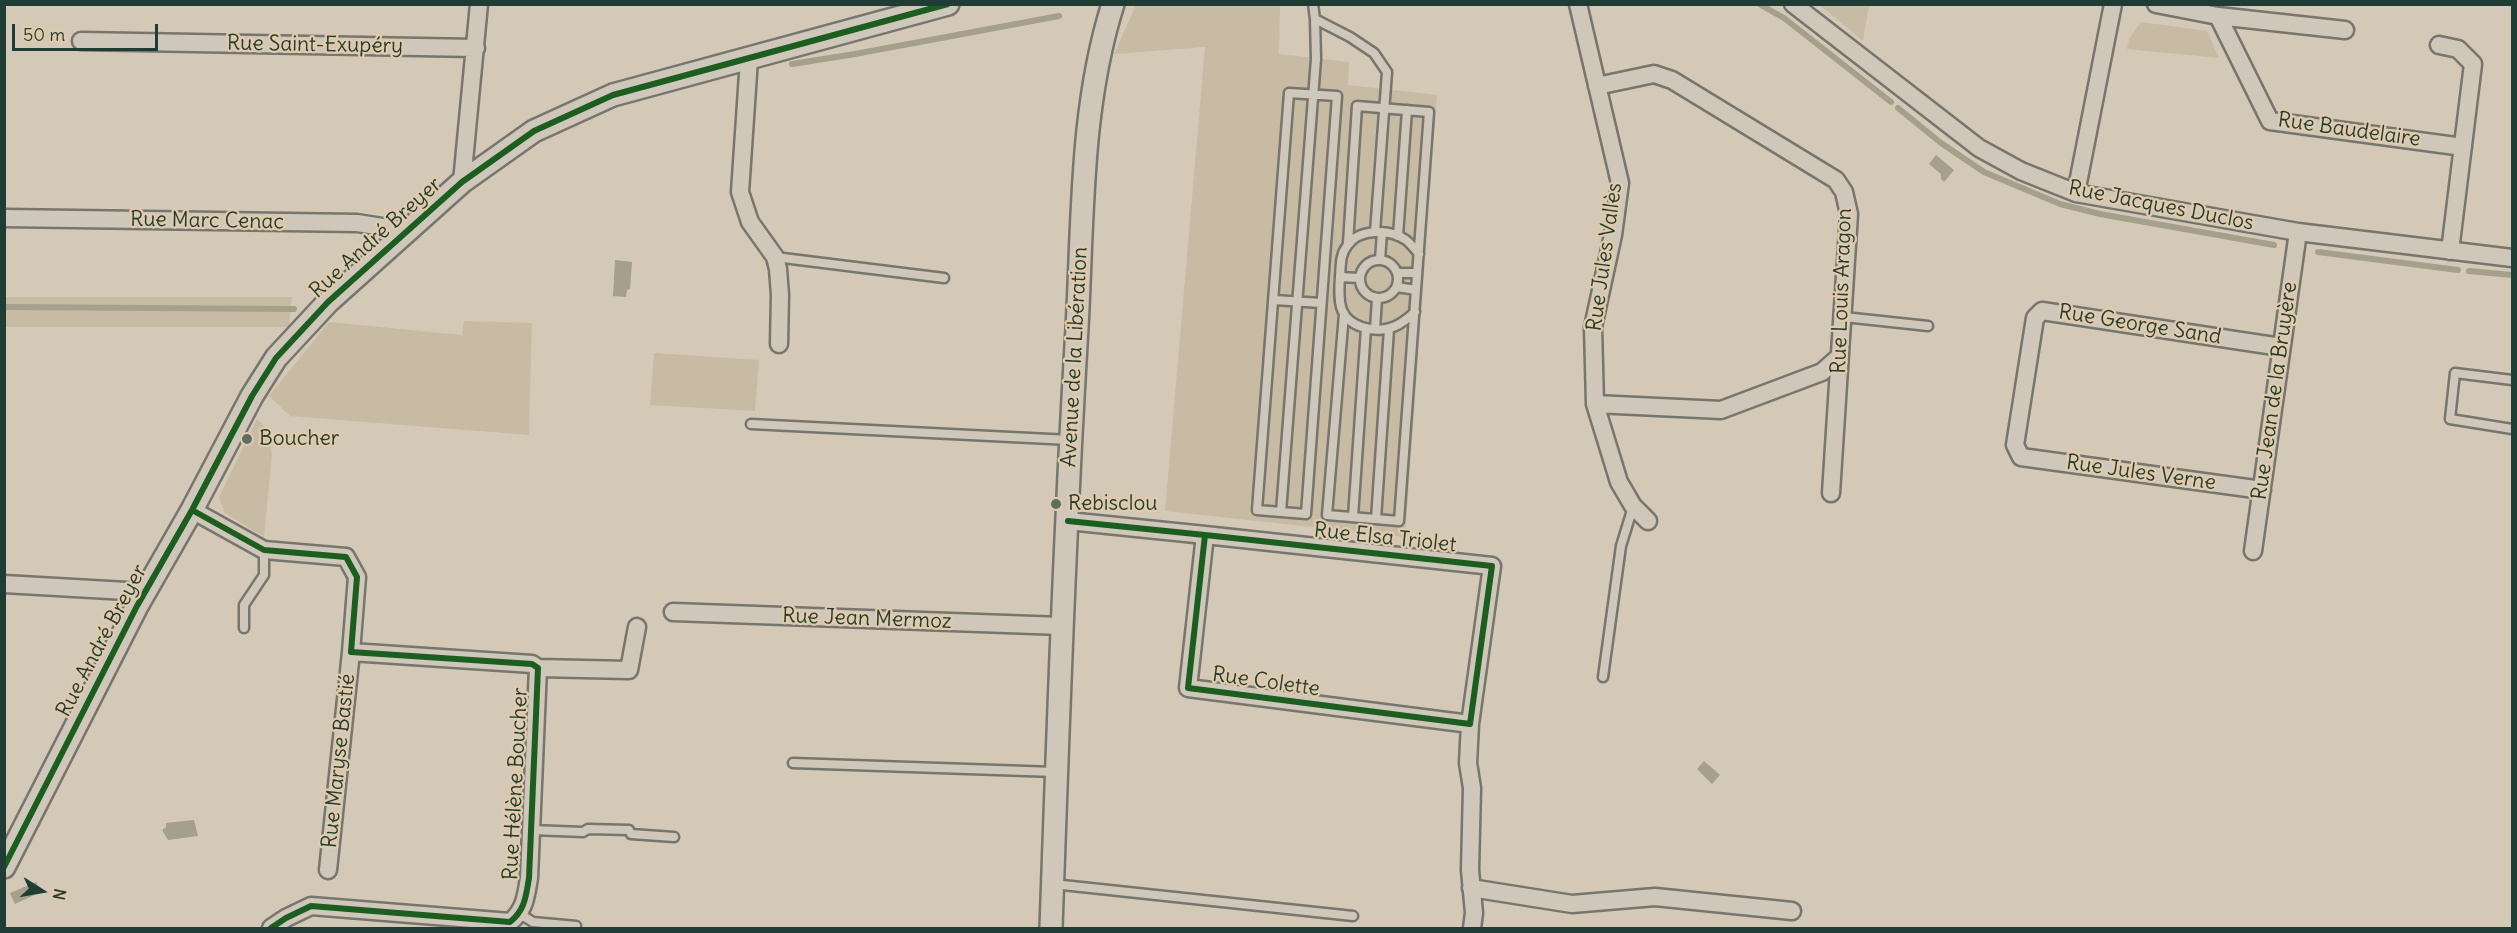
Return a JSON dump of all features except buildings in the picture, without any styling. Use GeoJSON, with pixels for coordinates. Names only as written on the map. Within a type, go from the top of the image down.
{"type":"FeatureCollection","features":[{"type":"Feature","properties":{"kind":"street"},"geometry":{"type":"LineString","coordinates":[[462,182],[479,4]]}},
{"type":"Feature","properties":{"kind":"street","name":"Rue André Breyer"},"geometry":{"type":"LineString","coordinates":[[4,867],[144,592],[192,510],[252,396],[276,358],[328,302],[462,182],[534,130],[613,95],[948,4]]}},
{"type":"Feature","properties":{"kind":"street","name":"Avenue de la Libération"},"geometry":{"type":"LineString","coordinates":[[1051,928],[1070,441],[1089,108],[1113,4]]}},
{"type":"Feature","properties":{"kind":"street","name":"Rue Jules Vallès"},"geometry":{"type":"LineString","coordinates":[[1578,4],[1620,183],[1613,235],[1593,327],[1595,404],[1619,482],[1633,506],[1648,521]]}},
{"type":"Feature","properties":{"kind":"street","name":"Rue Jacques Duclos"},"geometry":{"type":"LineString","coordinates":[[1793,4],[1979,148],[2021,171],[2076,193],[2298,232],[2512,258]]}},
{"type":"Feature","properties":{"kind":"street"},"geometry":{"type":"LineString","coordinates":[[2076,193],[2113,4]]}},
{"type":"Feature","properties":{"kind":"street"},"geometry":{"type":"LineString","coordinates":[[2156,4],[2218,16],[2345,30]]}},
{"type":"Feature","properties":{"kind":"street","name":"Rue Baudelaire"},"geometry":{"type":"LineString","coordinates":[[2218,16],[2270,121],[2463,147]]}},
{"type":"Feature","properties":{"kind":"street","name":"Rue Saint-Exupéry"},"geometry":{"type":"LineString","coordinates":[[81,41],[476,48]]}},
{"type":"Feature","properties":{"kind":"street"},"geometry":{"type":"LineString","coordinates":[[2439,45],[2458,49],[2473,64],[2450,251]]}},
{"type":"Feature","properties":{"kind":"street"},"geometry":{"type":"LineString","coordinates":[[749,59],[740,192],[750,222],[775,257],[780,296],[779,344]]}},
{"type":"Feature","properties":{"kind":"street","name":"Rue Louis Aragon"},"geometry":{"type":"LineString","coordinates":[[1597,86],[1654,74],[1672,80],[1836,180],[1844,192],[1849,214],[1831,494]]}},
{"type":"Feature","properties":{"kind":"street","name":"Rue Marc Cenac"},"geometry":{"type":"LineString","coordinates":[[4,218],[357,223],[408,231]]}},
{"type":"Feature","properties":{"kind":"street","name":"Rue Jean de la Bruyère"},"geometry":{"type":"LineString","coordinates":[[2253,551],[2298,232]]}},
{"type":"Feature","properties":{"kind":"street","name":"Rue George Sand"},"geometry":{"type":"LineString","coordinates":[[2021,457],[2015,445],[2035,318],[2042,311],[2281,347]]}},
{"type":"Feature","properties":{"kind":"street"},"geometry":{"type":"LineString","coordinates":[[1595,404],[1721,410],[1821,372],[1840,356]]}},
{"type":"Feature","properties":{"kind":"street","name":"Rue Jules Verne"},"geometry":{"type":"LineString","coordinates":[[2021,457],[2262,490]]}},
{"type":"Feature","properties":{"kind":"street"},"geometry":{"type":"LineString","coordinates":[[192,510],[264,550],[346,557],[357,577],[351,652]]}},
{"type":"Feature","properties":{"kind":"street","name":"Rue Elsa Triolet"},"geometry":{"type":"LineString","coordinates":[[1068,521],[1492,566],[1470,724],[1468,764],[1472,788],[1470,870],[1474,913],[1472,928]]}},
{"type":"Feature","properties":{"kind":"street","name":"Rue Colette"},"geometry":{"type":"LineString","coordinates":[[1205,535],[1188,688],[1470,724]]}},
{"type":"Feature","properties":{"kind":"street"},"geometry":{"type":"LineString","coordinates":[[4,584],[144,592]]}},
{"type":"Feature","properties":{"kind":"street","name":"Rue Jean Mermoz"},"geometry":{"type":"LineString","coordinates":[[672,612],[1062,627]]}},
{"type":"Feature","properties":{"kind":"street","name":"Rue Hélène Boucher"},"geometry":{"type":"LineString","coordinates":[[351,652],[532,664],[538,668],[629,670],[637,627]]}},
{"type":"Feature","properties":{"kind":"street","name":"Rue Maryse Bastié"},"geometry":{"type":"LineString","coordinates":[[328,870],[351,652]]}},
{"type":"Feature","properties":{"kind":"street","name":"Rue Hélène Boucher"},"geometry":{"type":"LineString","coordinates":[[520,914],[526,901],[538,668]]}},
{"type":"Feature","properties":{"kind":"street"},"geometry":{"type":"LineString","coordinates":[[1472,888],[1572,904],[1655,897],[1792,911]]}},
{"type":"Feature","properties":{"kind":"street"},"geometry":{"type":"LineString","coordinates":[[271,928],[311,906],[510,922],[520,914]]}},
{"type":"Feature","properties":{"kind":"lane"},"geometry":{"type":"LineString","coordinates":[[1281,512],[1316,59],[1313,4]]}},
{"type":"Feature","properties":{"kind":"lane"},"geometry":{"type":"LineString","coordinates":[[1315,18],[1374,53],[1387,72],[1378,232],[1380,260]]}},
{"type":"Feature","properties":{"kind":"lane"},"geometry":{"type":"LineString","coordinates":[[1289,93],[1336,96],[1306,514],[1257,510],[1275,300],[1289,93]]}},
{"type":"Feature","properties":{"kind":"lane"},"geometry":{"type":"LineString","coordinates":[[1344,314],[1327,515],[1399,521],[1429,112],[1356,106],[1348,243]]}},
{"type":"Feature","properties":{"kind":"lane"},"geometry":{"type":"LineString","coordinates":[[1398,236],[1407,110]]}},
{"type":"Feature","properties":{"kind":"lane"},"geometry":{"type":"LineString","coordinates":[[1415,312],[1404,322],[1389,329],[1371,329],[1350,321],[1338,303],[1341,254],[1348,243],[1362,235],[1378,232],[1406,240],[1419,254]]}},
{"type":"Feature","properties":{"kind":"lane"},"geometry":{"type":"LineString","coordinates":[[775,257],[944,278]]}},
{"type":"Feature","properties":{"kind":"lane"},"geometry":{"type":"LineString","coordinates":[[1380,260],[1389,262],[1398,273],[1397,287],[1388,297],[1377,298],[1363,291],[1359,278],[1364,266],[1370,262],[1380,260]]}},
{"type":"Feature","properties":{"kind":"lane"},"geometry":{"type":"LineString","coordinates":[[1398,273],[1418,273]]}},
{"type":"Feature","properties":{"kind":"lane"},"geometry":{"type":"LineString","coordinates":[[1340,277],[1359,278]]}},
{"type":"Feature","properties":{"kind":"lane"},"geometry":{"type":"LineString","coordinates":[[1397,287],[1416,290]]}},
{"type":"Feature","properties":{"kind":"lane"},"geometry":{"type":"LineString","coordinates":[[1353,517],[1371,329],[1377,298]]}},
{"type":"Feature","properties":{"kind":"lane"},"geometry":{"type":"LineString","coordinates":[[1275,300],[1321,303]]}},
{"type":"Feature","properties":{"kind":"lane"},"geometry":{"type":"LineString","coordinates":[[1844,317],[1928,326]]}},
{"type":"Feature","properties":{"kind":"lane"},"geometry":{"type":"LineString","coordinates":[[1376,519],[1389,329]]}},
{"type":"Feature","properties":{"kind":"lane"},"geometry":{"type":"LineString","coordinates":[[2512,380],[2455,374],[2450,419],[2512,429]]}},
{"type":"Feature","properties":{"kind":"lane"},"geometry":{"type":"LineString","coordinates":[[751,424],[1070,441]]}},
{"type":"Feature","properties":{"kind":"lane"},"geometry":{"type":"LineString","coordinates":[[1603,677],[1621,546],[1633,506]]}},
{"type":"Feature","properties":{"kind":"lane"},"geometry":{"type":"LineString","coordinates":[[244,628],[244,605],[264,575],[264,550]]}},
{"type":"Feature","properties":{"kind":"lane"},"geometry":{"type":"LineString","coordinates":[[793,763],[1056,772]]}},
{"type":"Feature","properties":{"kind":"lane"},"geometry":{"type":"LineString","coordinates":[[531,830],[583,832],[588,828],[629,830],[631,834],[674,837]]}},
{"type":"Feature","properties":{"kind":"lane"},"geometry":{"type":"LineString","coordinates":[[1053,884],[1353,916]]}},
{"type":"Feature","properties":{"kind":"lane"},"geometry":{"type":"LineString","coordinates":[[520,914],[533,922],[576,926]]}},
{"type":"Feature","properties":{"kind":"shaded area"},"geometry":{"type":"Polygon","coordinates":[[[1136,5],[1304,5],[1280,6],[1279,54],[1349,62],[1348,85],[1437,95],[1405,537],[1165,511],[1205,47],[1114,54],[1136,5]]]}},
{"type":"Feature","properties":{"kind":"shaded area"},"geometry":{"type":"Polygon","coordinates":[[[1820,5],[1869,5],[1863,41],[1820,5]]]}},
{"type":"Feature","properties":{"kind":"shaded area"},"geometry":{"type":"Polygon","coordinates":[[[2141,22],[2207,31],[2219,58],[2127,49],[2129,39],[2141,22]]]}},
{"type":"Feature","properties":{"kind":"shaded area"},"geometry":{"type":"Polygon","coordinates":[[[1936,155],[1954,170],[1944,182],[1941,174],[1929,164],[1936,155]]]}},
{"type":"Feature","properties":{"kind":"shaded area"},"geometry":{"type":"Polygon","coordinates":[[[615,260],[632,262],[630,289],[627,290],[626,297],[613,296],[615,260]]]}},
{"type":"Feature","properties":{"kind":"shaded area"},"geometry":{"type":"Polygon","coordinates":[[[5,297],[292,297],[289,327],[5,327],[5,297]]]}},
{"type":"Feature","properties":{"kind":"shaded area"},"geometry":{"type":"Polygon","coordinates":[[[464,321],[532,323],[529,435],[290,416],[269,396],[329,322],[462,335],[464,321]]]}},
{"type":"Feature","properties":{"kind":"shaded area"},"geometry":{"type":"Polygon","coordinates":[[[654,353],[759,360],[755,411],[650,405],[654,353]]]}},
{"type":"Feature","properties":{"kind":"shaded area"},"geometry":{"type":"Polygon","coordinates":[[[257,419],[268,430],[272,454],[264,537],[225,513],[219,497],[257,419]]]}},
{"type":"Feature","properties":{"kind":"shaded area"},"geometry":{"type":"Polygon","coordinates":[[[1704,761],[1720,775],[1712,784],[1697,769],[1704,761]]]}},
{"type":"Feature","properties":{"kind":"shaded area"},"geometry":{"type":"Polygon","coordinates":[[[194,820],[198,836],[168,840],[162,830],[166,827],[166,823],[194,820]]]}},
{"type":"Feature","properties":{"kind":"shaded area"},"geometry":{"type":"Polygon","coordinates":[[[36,882],[41,892],[15,904],[10,893],[36,882]]]}},
{"type":"Feature","properties":{"kind":"waterway"},"geometry":{"type":"LineString","coordinates":[[1759,4],[1784,18],[1891,102]]}},
{"type":"Feature","properties":{"kind":"waterway"},"geometry":{"type":"LineString","coordinates":[[792,64],[1059,16]]}},
{"type":"Feature","properties":{"kind":"waterway"},"geometry":{"type":"LineString","coordinates":[[1898,108],[1941,143],[1984,172],[2060,204],[2100,214],[2274,245]]}},
{"type":"Feature","properties":{"kind":"waterway"},"geometry":{"type":"LineString","coordinates":[[2318,252],[2458,270]]}},
{"type":"Feature","properties":{"kind":"waterway"},"geometry":{"type":"LineString","coordinates":[[2469,271],[2512,275]]}},
{"type":"Feature","properties":{"kind":"waterway"},"geometry":{"type":"LineString","coordinates":[[4,307],[294,309]]}},
{"type":"Feature","properties":{"kind":"cycle path"},"geometry":{"type":"LineString","coordinates":[[4,867],[137,606],[192,510],[252,396],[276,358],[328,302],[462,182],[534,131],[613,95],[948,4]]}},
{"type":"Feature","properties":{"kind":"cycle path"},"geometry":{"type":"LineString","coordinates":[[192,510],[264,550],[346,557],[357,577],[351,652],[532,664],[538,668],[529,878],[524,902],[519,913],[510,922],[311,906],[271,928]]}},
{"type":"Feature","properties":{"kind":"cycle path"},"geometry":{"type":"LineString","coordinates":[[1068,521],[1205,535],[1492,566],[1470,724],[1188,688],[1205,535]]}},
{"type":"Feature","properties":{"kind":"place","name":"Boucher"},"geometry":{"type":"Point","coordinates":[247,439]}},
{"type":"Feature","properties":{"kind":"place","name":"Rebisclou"},"geometry":{"type":"Point","coordinates":[1056,504]}}]}
